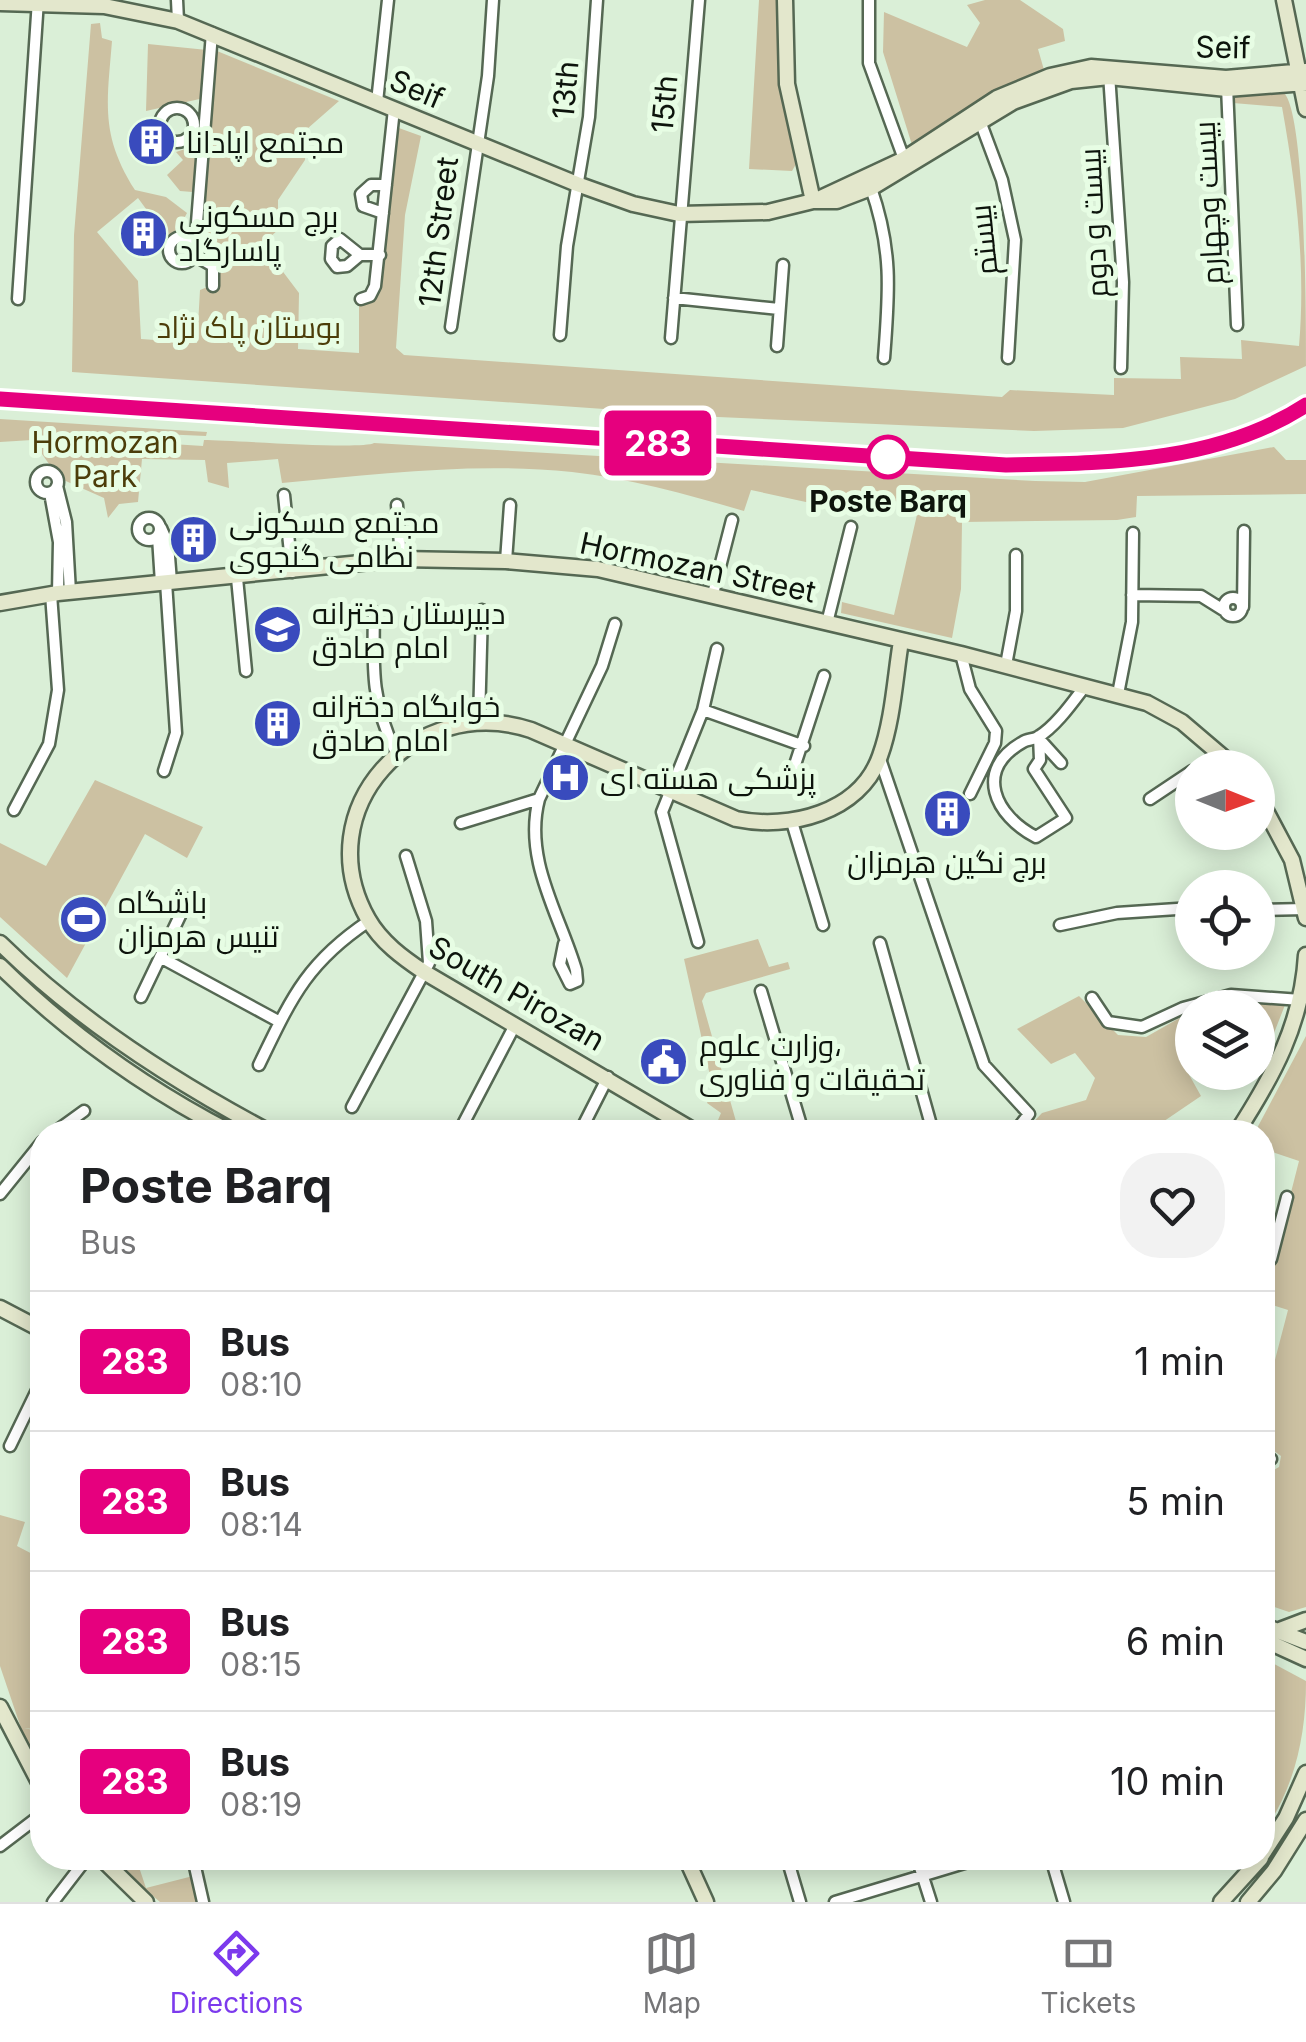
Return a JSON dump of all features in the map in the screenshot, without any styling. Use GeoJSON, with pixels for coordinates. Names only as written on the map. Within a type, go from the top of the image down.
{"type":"FeatureCollection","features":[{"type":"Feature","properties":{"kind":"street"},"geometry":{"type":"LineString","coordinates":[[177,0],[178,21]]}},
{"type":"Feature","properties":{"kind":"street"},"geometry":{"type":"LineString","coordinates":[[377,102],[388,0]]}},
{"type":"Feature","properties":{"kind":"street","name":"12th Street"},"geometry":{"type":"LineString","coordinates":[[451,328],[475,143],[488,76],[493,0]]}},
{"type":"Feature","properties":{"kind":"street","name":"13th"},"geometry":{"type":"LineString","coordinates":[[560,335],[577,184],[590,117],[597,0]]}},
{"type":"Feature","properties":{"kind":"street","name":"15th"},"geometry":{"type":"LineString","coordinates":[[671,338],[699,0]]}},
{"type":"Feature","properties":{"kind":"street"},"geometry":{"type":"LineString","coordinates":[[785,0],[787,84],[813,202]]}},
{"type":"Feature","properties":{"kind":"street"},"geometry":{"type":"LineString","coordinates":[[794,0],[793,68],[814,181],[813,202]]}},
{"type":"Feature","properties":{"kind":"street"},"geometry":{"type":"LineString","coordinates":[[868,0],[869,63],[906,164]]}},
{"type":"Feature","properties":{"kind":"street"},"geometry":{"type":"LineString","coordinates":[[1284,0],[1306,109]]}},
{"type":"Feature","properties":{"kind":"street"},"geometry":{"type":"LineString","coordinates":[[18,298],[38,1]]}},
{"type":"Feature","properties":{"kind":"street","name":"Seif"},"geometry":{"type":"LineString","coordinates":[[0,3],[38,1],[104,6],[178,21],[577,184],[633,204],[679,214],[745,215],[813,202],[869,182],[906,164],[978,115],[1050,76],[1109,72],[1226,84],[1302,77]]}},
{"type":"Feature","properties":{"kind":"street"},"geometry":{"type":"LineString","coordinates":[[212,33],[195,248],[199,258],[213,266],[213,286]]}},
{"type":"Feature","properties":{"kind":"street","name":"بیست و دوم"},"geometry":{"type":"LineString","coordinates":[[1109,72],[1123,282],[1121,368]]}},
{"type":"Feature","properties":{"kind":"street","name":"بیست وچهارم"},"geometry":{"type":"LineString","coordinates":[[1226,84],[1238,325]]}},
{"type":"Feature","properties":{"kind":"street"},"geometry":{"type":"LineString","coordinates":[[361,299],[373,293],[380,255],[394,109]]}},
{"type":"Feature","properties":{"kind":"street"},"geometry":{"type":"LineString","coordinates":[[191,116],[205,112]]}},
{"type":"Feature","properties":{"kind":"street","name":"بیستم"},"geometry":{"type":"LineString","coordinates":[[978,115],[1002,180],[1015,240],[1008,358]]}},
{"type":"Feature","properties":{"kind":"street"},"geometry":{"type":"LineString","coordinates":[[869,182],[885,229],[891,270],[884,358]]}},
{"type":"Feature","properties":{"kind":"street"},"geometry":{"type":"LineString","coordinates":[[383,213],[363,206],[361,194],[371,186],[386,184]]}},
{"type":"Feature","properties":{"kind":"street"},"geometry":{"type":"LineString","coordinates":[[360,255],[380,255]]}},
{"type":"Feature","properties":{"kind":"street"},"geometry":{"type":"LineString","coordinates":[[777,346],[782,265]]}},
{"type":"Feature","properties":{"kind":"street"},"geometry":{"type":"LineString","coordinates":[[674,298],[780,309]]}},
{"type":"Feature","properties":{"kind":"street"},"geometry":{"type":"LineString","coordinates":[[0,399],[1006,465],[1128,462],[1186,453],[1299,415],[1306,405]]}},
{"type":"Feature","properties":{"kind":"street"},"geometry":{"type":"LineString","coordinates":[[14,810],[49,744],[58,690],[64,541],[54,490]]}},
{"type":"Feature","properties":{"kind":"street"},"geometry":{"type":"LineString","coordinates":[[284,494],[292,572]]}},
{"type":"Feature","properties":{"kind":"street"},"geometry":{"type":"LineString","coordinates":[[398,505],[401,560]]}},
{"type":"Feature","properties":{"kind":"street"},"geometry":{"type":"LineString","coordinates":[[506,560],[510,505]]}},
{"type":"Feature","properties":{"kind":"street"},"geometry":{"type":"LineString","coordinates":[[714,594],[732,520]]}},
{"type":"Feature","properties":{"kind":"street"},"geometry":{"type":"LineString","coordinates":[[827,622],[851,527]]}},
{"type":"Feature","properties":{"kind":"street"},"geometry":{"type":"LineString","coordinates":[[1132,595],[1201,596],[1236,617],[1242,607],[1244,531]]}},
{"type":"Feature","properties":{"kind":"street"},"geometry":{"type":"LineString","coordinates":[[159,532],[168,544],[166,582],[176,733],[164,771]]}},
{"type":"Feature","properties":{"kind":"street"},"geometry":{"type":"LineString","coordinates":[[1118,694],[1132,622],[1132,533]]}},
{"type":"Feature","properties":{"kind":"street"},"geometry":{"type":"LineString","coordinates":[[1006,666],[1016,611],[1016,556]]}},
{"type":"Feature","properties":{"kind":"street","name":"Hormozan Street"},"geometry":{"type":"LineString","coordinates":[[0,603],[60,593],[401,560],[506,560],[598,570],[714,594],[1118,694],[1182,722],[1216,750]]}},
{"type":"Feature","properties":{"kind":"street"},"geometry":{"type":"LineString","coordinates":[[237,578],[246,671]]}},
{"type":"Feature","properties":{"kind":"street"},"geometry":{"type":"LineString","coordinates":[[480,720],[482,610]]}},
{"type":"Feature","properties":{"kind":"street"},"geometry":{"type":"LineString","coordinates":[[374,612],[372,688],[379,718],[396,753]]}},
{"type":"Feature","properties":{"kind":"street"},"geometry":{"type":"LineString","coordinates":[[564,944],[534,849],[533,822],[539,799],[602,666],[614,624]]}},
{"type":"Feature","properties":{"kind":"street"},"geometry":{"type":"LineString","coordinates":[[901,641],[880,759],[984,1065],[1029,1114],[1025,1120]]}},
{"type":"Feature","properties":{"kind":"street"},"geometry":{"type":"LineString","coordinates":[[698,942],[662,819],[668,788],[702,710],[717,649]]}},
{"type":"Feature","properties":{"kind":"street"},"geometry":{"type":"LineString","coordinates":[[960,654],[970,689],[996,730],[995,743],[970,794]]}},
{"type":"Feature","properties":{"kind":"street"},"geometry":{"type":"LineString","coordinates":[[789,783],[824,676]]}},
{"type":"Feature","properties":{"kind":"street"},"geometry":{"type":"LineString","coordinates":[[1039,736],[1040,760],[1034,769],[1066,818],[1036,836],[1010,824],[995,800],[996,779],[1007,755],[1023,741],[1039,736],[1085,686]]}},
{"type":"Feature","properties":{"kind":"street"},"geometry":{"type":"LineString","coordinates":[[702,710],[804,746]]}},
{"type":"Feature","properties":{"kind":"street","name":"South Pirozan"},"geometry":{"type":"LineString","coordinates":[[676,1120],[424,972],[388,945],[369,922],[352,868],[353,834],[367,792],[396,753],[444,727],[480,720],[510,723],[736,819],[762,824],[792,822],[839,804],[860,787],[880,759]]}},
{"type":"Feature","properties":{"kind":"street"},"geometry":{"type":"LineString","coordinates":[[1039,736],[1047,752],[1061,763]]}},
{"type":"Feature","properties":{"kind":"street"},"geometry":{"type":"LineString","coordinates":[[1150,799],[1175,782]]}},
{"type":"Feature","properties":{"kind":"street"},"geometry":{"type":"LineString","coordinates":[[461,823],[539,799]]}},
{"type":"Feature","properties":{"kind":"street"},"geometry":{"type":"LineString","coordinates":[[792,822],[823,925]]}},
{"type":"Feature","properties":{"kind":"street"},"geometry":{"type":"LineString","coordinates":[[1275,827],[1300,872],[1306,918]]}},
{"type":"Feature","properties":{"kind":"street"},"geometry":{"type":"LineString","coordinates":[[352,1106],[429,962],[429,940],[406,856]]}},
{"type":"Feature","properties":{"kind":"street"},"geometry":{"type":"LineString","coordinates":[[141,997],[188,899]]}},
{"type":"Feature","properties":{"kind":"street"},"geometry":{"type":"LineString","coordinates":[[1060,925],[1117,913],[1175,909]]}},
{"type":"Feature","properties":{"kind":"street"},"geometry":{"type":"LineString","coordinates":[[1275,910],[1305,910]]}},
{"type":"Feature","properties":{"kind":"street"},"geometry":{"type":"LineString","coordinates":[[259,1065],[280,1022],[330,948],[369,922]]}},
{"type":"Feature","properties":{"kind":"street"},"geometry":{"type":"LineString","coordinates":[[0,943],[120,1042],[250,1120]]}},
{"type":"Feature","properties":{"kind":"street"},"geometry":{"type":"LineString","coordinates":[[880,944],[930,1120]]}},
{"type":"Feature","properties":{"kind":"street"},"geometry":{"type":"LineString","coordinates":[[1244,1120],[1278,1066],[1301,1000],[1306,955]]}},
{"type":"Feature","properties":{"kind":"street"},"geometry":{"type":"LineString","coordinates":[[160,957],[280,1022]]}},
{"type":"Feature","properties":{"kind":"street"},"geometry":{"type":"LineString","coordinates":[[0,966],[38,1003],[109,1057],[211,1120]]}},
{"type":"Feature","properties":{"kind":"street"},"geometry":{"type":"LineString","coordinates":[[761,991],[799,1120]]}},
{"type":"Feature","properties":{"kind":"street"},"geometry":{"type":"LineString","coordinates":[[1092,998],[1108,1022],[1130,1028],[1230,996],[1301,1000]]}},
{"type":"Feature","properties":{"kind":"street"},"geometry":{"type":"LineString","coordinates":[[465,1120],[516,1025]]}},
{"type":"Feature","properties":{"kind":"street"},"geometry":{"type":"LineString","coordinates":[[586,1120],[608,1078]]}},
{"type":"Feature","properties":{"kind":"street"},"geometry":{"type":"LineString","coordinates":[[72,1120],[84,1111]]}},
{"type":"Feature","properties":{"kind":"street"},"geometry":{"type":"LineString","coordinates":[[0,1194],[30,1157]]}},
{"type":"Feature","properties":{"kind":"street"},"geometry":{"type":"LineString","coordinates":[[1275,1244],[1287,1197]]}},
{"type":"Feature","properties":{"kind":"street"},"geometry":{"type":"LineString","coordinates":[[0,1299],[30,1313]]}},
{"type":"Feature","properties":{"kind":"street"},"geometry":{"type":"LineString","coordinates":[[0,1308],[30,1324]]}},
{"type":"Feature","properties":{"kind":"street"},"geometry":{"type":"LineString","coordinates":[[10,1446],[30,1405]]}},
{"type":"Feature","properties":{"kind":"street"},"geometry":{"type":"LineString","coordinates":[[1275,1627],[1306,1620]]}},
{"type":"Feature","properties":{"kind":"street"},"geometry":{"type":"LineString","coordinates":[[1275,1630],[1306,1642]]}},
{"type":"Feature","properties":{"kind":"street"},"geometry":{"type":"LineString","coordinates":[[1275,1645],[1306,1660]]}},
{"type":"Feature","properties":{"kind":"street"},"geometry":{"type":"LineString","coordinates":[[0,1707],[30,1765]]}},
{"type":"Feature","properties":{"kind":"street"},"geometry":{"type":"LineString","coordinates":[[1275,1835],[1306,1773]]}},
{"type":"Feature","properties":{"kind":"street"},"geometry":{"type":"LineString","coordinates":[[1275,1869],[1306,1820]]}},
{"type":"Feature","properties":{"kind":"street"},"geometry":{"type":"LineString","coordinates":[[0,1846],[30,1823]]}},
{"type":"Feature","properties":{"kind":"street"},"geometry":{"type":"LineString","coordinates":[[54,1902],[78,1870]]}},
{"type":"Feature","properties":{"kind":"street"},"geometry":{"type":"LineString","coordinates":[[113,1870],[146,1902]]}},
{"type":"Feature","properties":{"kind":"street"},"geometry":{"type":"LineString","coordinates":[[196,1870],[203,1902]]}},
{"type":"Feature","properties":{"kind":"street"},"geometry":{"type":"LineString","coordinates":[[687,1870],[695,1902]]}},
{"type":"Feature","properties":{"kind":"street"},"geometry":{"type":"LineString","coordinates":[[688,1870],[706,1902]]}},
{"type":"Feature","properties":{"kind":"street"},"geometry":{"type":"LineString","coordinates":[[791,1870],[800,1902]]}},
{"type":"Feature","properties":{"kind":"street"},"geometry":{"type":"LineString","coordinates":[[921,1870],[931,1902]]}},
{"type":"Feature","properties":{"kind":"street"},"geometry":{"type":"LineString","coordinates":[[835,1902],[942,1870]]}},
{"type":"Feature","properties":{"kind":"street"},"geometry":{"type":"LineString","coordinates":[[1055,1870],[1064,1902]]}},
{"type":"Feature","properties":{"kind":"street"},"geometry":{"type":"LineString","coordinates":[[1221,1902],[1250,1870]]}},
{"type":"Feature","properties":{"kind":"street"},"geometry":{"type":"LineString","coordinates":[[1248,1902],[1275,1870]]}},
{"type":"Feature","properties":{"kind":"green space"},"geometry":{"type":"Polygon","coordinates":[[[759,0],[778,0],[777,62],[796,164],[792,171],[749,169],[759,0]]]}},
{"type":"Feature","properties":{"kind":"green space"},"geometry":{"type":"Polygon","coordinates":[[[985,0],[1020,0],[1063,29],[1065,41],[1038,49],[1044,70],[983,98],[912,145],[883,52],[884,12],[967,47],[980,23],[967,5],[985,0]]]}},
{"type":"Feature","properties":{"kind":"green space","name":"بوستان پاک نژاد"},"geometry":{"type":"Polygon","coordinates":[[[100,23],[102,38],[112,41],[108,118],[124,170],[135,190],[166,197],[187,213],[171,243],[138,198],[97,232],[138,281],[141,339],[197,343],[200,290],[220,282],[219,247],[201,236],[205,193],[180,191],[167,175],[183,160],[176,152],[209,141],[213,96],[146,111],[148,44],[217,51],[339,101],[307,129],[305,160],[278,200],[278,230],[262,244],[299,293],[298,349],[359,353],[359,303],[372,299],[381,290],[396,127],[421,136],[405,215],[396,348],[404,355],[1002,397],[1010,390],[1114,395],[1114,378],[1181,379],[1180,357],[1242,359],[1241,340],[1299,346],[1298,226],[1282,107],[1233,103],[1232,95],[1283,92],[1291,107],[1300,175],[1306,366],[1235,399],[1123,428],[1034,431],[718,417],[72,372],[74,235],[91,24],[100,23]]]}},
{"type":"Feature","properties":{"kind":"green space","name":"Hormozan Park"},"geometry":{"type":"Polygon","coordinates":[[[0,419],[207,432],[206,436],[138,433],[140,442],[203,446],[204,440],[374,443],[1035,481],[1085,482],[1274,447],[1286,460],[1306,460],[1306,494],[1137,496],[1136,517],[1117,520],[962,522],[961,589],[952,638],[841,613],[842,602],[894,615],[919,506],[855,493],[852,512],[751,490],[744,511],[615,478],[536,469],[427,470],[282,483],[278,459],[227,463],[229,488],[208,482],[205,460],[142,459],[138,502],[119,504],[108,518],[104,498],[59,478],[32,440],[0,442],[0,419]]]}},
{"type":"Feature","properties":{"kind":"green space"},"geometry":{"type":"Polygon","coordinates":[[[95,780],[203,827],[187,858],[145,834],[67,978],[0,917],[0,843],[46,866],[95,780]]]}},
{"type":"Feature","properties":{"kind":"green space"},"geometry":{"type":"Polygon","coordinates":[[[758,939],[769,967],[788,962],[790,969],[706,993],[702,1001],[736,1120],[718,1120],[721,1113],[707,1103],[713,1089],[684,959],[758,939]]]}},
{"type":"Feature","properties":{"kind":"green space"},"geometry":{"type":"Polygon","coordinates":[[[1079,996],[1118,1035],[1146,1037],[1175,1021],[1175,1090],[1198,1090],[1201,1096],[1166,1120],[1035,1120],[1042,1113],[1086,1100],[1095,1078],[1075,1053],[1051,1064],[1017,1029],[1079,996]]]}},
{"type":"Feature","properties":{"kind":"green space"},"geometry":{"type":"Polygon","coordinates":[[[1275,1004],[1285,1005],[1275,1030],[1275,1004]]]}},
{"type":"Feature","properties":{"kind":"green space"},"geometry":{"type":"Polygon","coordinates":[[[1306,1036],[1306,1607],[1289,1612],[1275,1607],[1275,1469],[1281,1456],[1275,1452],[1275,1360],[1288,1310],[1275,1306],[1275,1255],[1299,1161],[1275,1153],[1275,1120],[1261,1120],[1306,1036]]]}},
{"type":"Feature","properties":{"kind":"green space"},"geometry":{"type":"Polygon","coordinates":[[[0,1515],[25,1522],[17,1546],[30,1553],[30,1729],[24,1728],[30,1729],[30,1750],[17,1728],[21,1728],[0,1666],[0,1515]]]}},
{"type":"Feature","properties":{"kind":"green space"},"geometry":{"type":"Polygon","coordinates":[[[1275,1664],[1306,1681],[1304,1721],[1275,1814],[1275,1664]]]}},
{"type":"Feature","properties":{"kind":"green space"},"geometry":{"type":"Polygon","coordinates":[[[123,1870],[140,1870],[146,1888],[193,1876],[198,1902],[160,1902],[123,1870]]]}},
{"type":"Feature","properties":{"kind":"bus line","name":"283"},"geometry":{"type":"LineString","coordinates":[[0,399],[1006,465],[1128,462],[1186,453],[1243,436],[1306,405]]}},
{"type":"Feature","properties":{"kind":"place","name":"مجتمع اپادانا"},"geometry":{"type":"Point","coordinates":[151,142]}},
{"type":"Feature","properties":{"kind":"place","name":"برج مسکونی پاسارگاد"},"geometry":{"type":"Point","coordinates":[144,233]}},
{"type":"Feature","properties":{"kind":"place","name":"Poste Barq"},"geometry":{"type":"Point","coordinates":[888,457]}},
{"type":"Feature","properties":{"kind":"place","name":"مجتمع مسکونی نظامی گنجوی"},"geometry":{"type":"Point","coordinates":[194,539]}},
{"type":"Feature","properties":{"kind":"place","name":"دبیرستان دخترانه امام صادق"},"geometry":{"type":"Point","coordinates":[277,630]}},
{"type":"Feature","properties":{"kind":"place","name":"خوابگاه دخترانه امام صادق"},"geometry":{"type":"Point","coordinates":[277,723]}},
{"type":"Feature","properties":{"kind":"place","name":"پزشکی هسته ای"},"geometry":{"type":"Point","coordinates":[565,778]}},
{"type":"Feature","properties":{"kind":"place","name":"برج نگین هرمزان"},"geometry":{"type":"Point","coordinates":[947,813]}},
{"type":"Feature","properties":{"kind":"place","name":"باشگاه تنیس هرمزان"},"geometry":{"type":"Point","coordinates":[83,919]}},
{"type":"Feature","properties":{"kind":"place","name":"وزارت علوم، تحقیقات و فناوری"},"geometry":{"type":"Point","coordinates":[664,1062]}}]}
